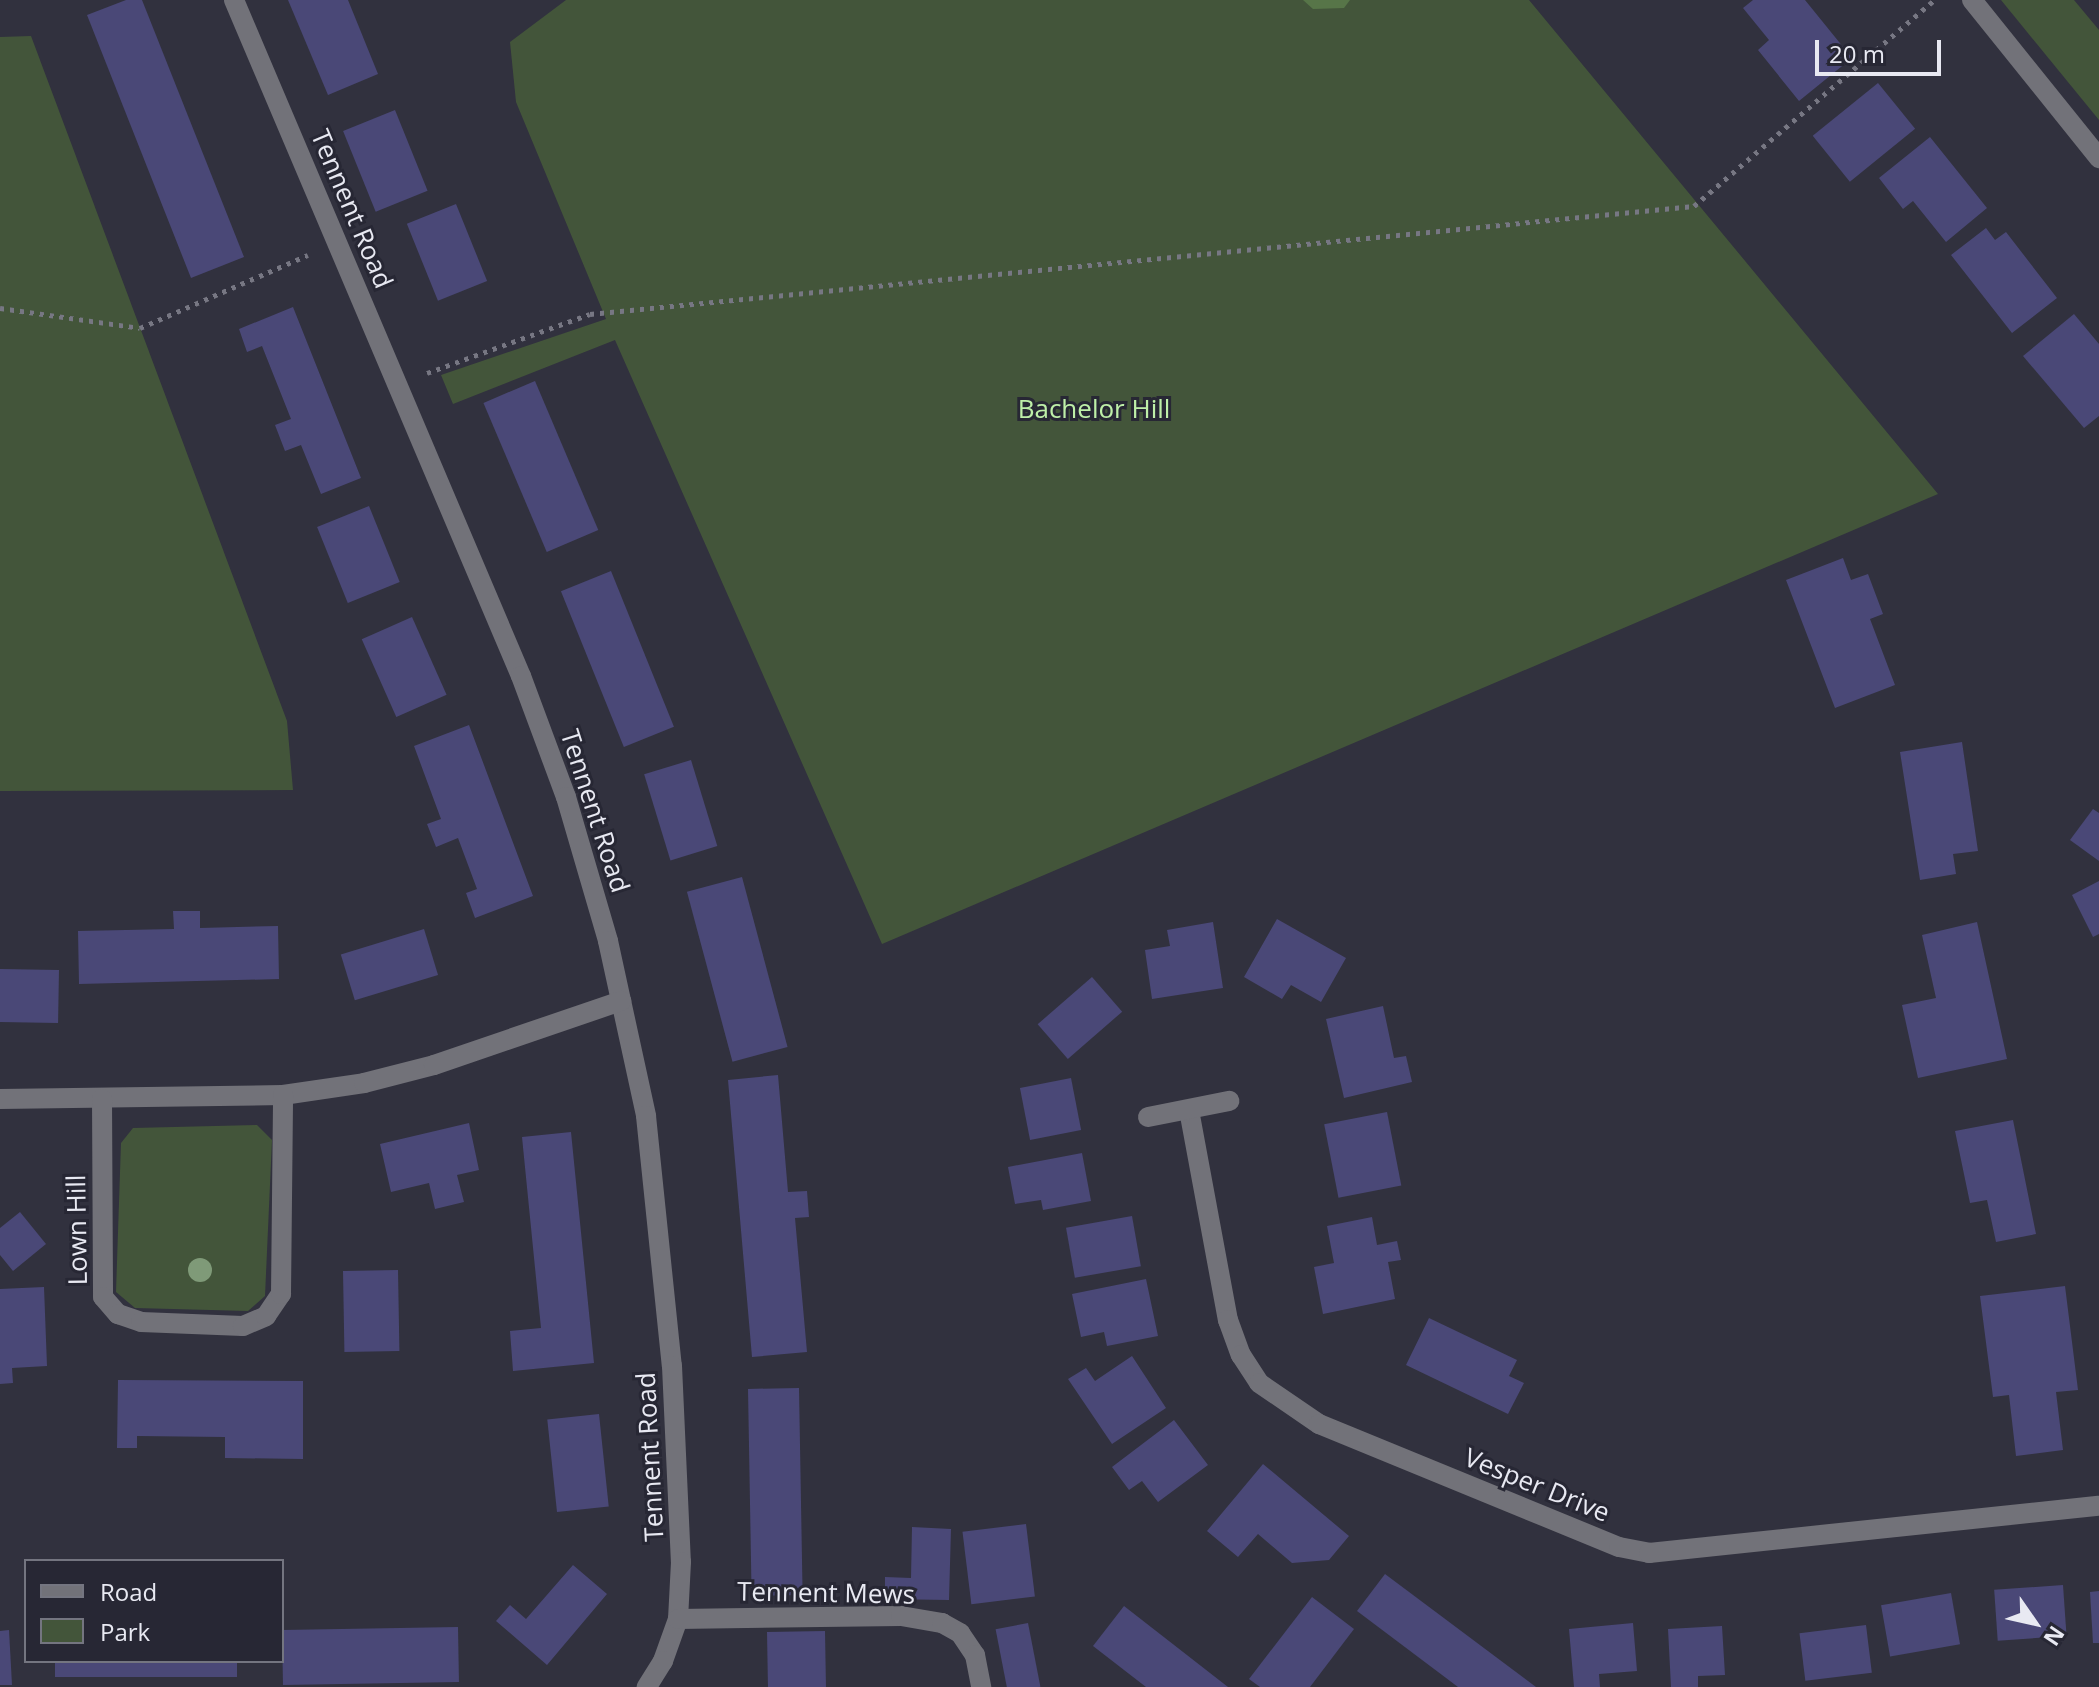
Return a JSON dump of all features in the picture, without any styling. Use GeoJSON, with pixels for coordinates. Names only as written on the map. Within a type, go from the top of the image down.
{"type":"FeatureCollection","features":[{"type":"Feature","properties":{"kind":"street","name":"Tennent Road"},"geometry":{"type":"LineString","coordinates":[[234,0],[338,242],[566,797],[621,1001],[646,1116],[662,1227],[681,1562],[678,1619],[663,1661],[647,1687]]}},
{"type":"Feature","properties":{"kind":"street"},"geometry":{"type":"LineString","coordinates":[[1972,0],[2099,158]]}},
{"type":"Feature","properties":{"kind":"street"},"geometry":{"type":"LineString","coordinates":[[0,1099],[283,1095],[364,1083],[434,1065],[621,1001]]}},
{"type":"Feature","properties":{"kind":"street","name":"Lown Hill"},"geometry":{"type":"LineString","coordinates":[[102,1099],[103,1297],[118,1314],[141,1322],[243,1326],[266,1316],[281,1294],[283,1095]]}},
{"type":"Feature","properties":{"kind":"street"},"geometry":{"type":"LineString","coordinates":[[1148,1117],[1229,1101]]}},
{"type":"Feature","properties":{"kind":"street","name":"Vesper Drive"},"geometry":{"type":"LineString","coordinates":[[1189,1110],[1228,1320],[1241,1355],[1259,1383],[1319,1424],[1619,1547],[1649,1553],[2099,1506]]}},
{"type":"Feature","properties":{"kind":"street","name":"Tennent Mews"},"geometry":{"type":"LineString","coordinates":[[678,1619],[901,1616],[942,1623],[960,1633],[975,1655],[981,1687]]}},
{"type":"Feature","properties":{"kind":"path"},"geometry":{"type":"LineString","coordinates":[[439,369],[590,314],[1694,206],[1934,0]]}},
{"type":"Feature","properties":{"kind":"path"},"geometry":{"type":"LineString","coordinates":[[0,308],[140,328],[338,242]]}},
{"type":"Feature","properties":{"kind":"green space","name":"Bachelor Hill"},"geometry":{"type":"Polygon","coordinates":[[[566,0],[1529,0],[1938,494],[882,944],[615,340],[453,404],[441,375],[606,319],[516,102],[510,42],[566,0]]]}},
{"type":"Feature","properties":{"kind":"green space"},"geometry":{"type":"Polygon","coordinates":[[[1303,0],[1350,0],[1344,8],[1313,9],[1303,0]]]}},
{"type":"Feature","properties":{"kind":"green space"},"geometry":{"type":"Polygon","coordinates":[[[2001,0],[2074,0],[2099,30],[2099,120],[2001,0]]]}},
{"type":"Feature","properties":{"kind":"green space"},"geometry":{"type":"Polygon","coordinates":[[[31,36],[287,721],[293,790],[0,791],[0,37],[31,36]]]}},
{"type":"Feature","properties":{"kind":"green space"},"geometry":{"type":"Polygon","coordinates":[[[257,1125],[272,1140],[265,1296],[248,1311],[135,1308],[116,1292],[121,1143],[133,1128],[257,1125]]]}},
{"type":"Feature","properties":{"kind":"building"},"geometry":{"type":"Polygon","coordinates":[[[126,0],[142,0],[244,257],[191,278],[87,15],[126,0]]]}},
{"type":"Feature","properties":{"kind":"building"},"geometry":{"type":"Polygon","coordinates":[[[288,0],[348,0],[378,74],[328,95],[288,0]]]}},
{"type":"Feature","properties":{"kind":"building"},"geometry":{"type":"Polygon","coordinates":[[[1753,0],[1805,0],[1852,58],[1799,101],[1758,50],[1769,40],[1743,8],[1753,0]]]}},
{"type":"Feature","properties":{"kind":"building"},"geometry":{"type":"Polygon","coordinates":[[[1878,83],[1915,129],[1850,182],[1813,136],[1878,83]]]}},
{"type":"Feature","properties":{"kind":"building"},"geometry":{"type":"Polygon","coordinates":[[[395,110],[428,191],[376,212],[343,131],[395,110]]]}},
{"type":"Feature","properties":{"kind":"building"},"geometry":{"type":"Polygon","coordinates":[[[1930,137],[1987,208],[1946,242],[1913,201],[1903,209],[1879,178],[1930,137]]]}},
{"type":"Feature","properties":{"kind":"building"},"geometry":{"type":"Polygon","coordinates":[[[456,204],[487,281],[438,301],[407,224],[456,204]]]}},
{"type":"Feature","properties":{"kind":"building"},"geometry":{"type":"Polygon","coordinates":[[[1986,228],[1995,240],[2006,232],[2057,298],[2012,333],[1951,255],[1986,228]]]}},
{"type":"Feature","properties":{"kind":"building"},"geometry":{"type":"Polygon","coordinates":[[[293,307],[361,478],[321,494],[301,445],[285,451],[275,425],[291,419],[262,346],[247,352],[239,329],[293,307]]]}},
{"type":"Feature","properties":{"kind":"building"},"geometry":{"type":"Polygon","coordinates":[[[2074,314],[2099,344],[2099,416],[2084,428],[2023,356],[2074,314]]]}},
{"type":"Feature","properties":{"kind":"building"},"geometry":{"type":"Polygon","coordinates":[[[535,381],[598,530],[547,552],[483,403],[535,381]]]}},
{"type":"Feature","properties":{"kind":"building"},"geometry":{"type":"Polygon","coordinates":[[[369,506],[400,582],[348,603],[317,527],[369,506]]]}},
{"type":"Feature","properties":{"kind":"building"},"geometry":{"type":"Polygon","coordinates":[[[1843,558],[1851,580],[1868,574],[1883,614],[1870,619],[1895,685],[1835,708],[1786,580],[1843,558]]]}},
{"type":"Feature","properties":{"kind":"building"},"geometry":{"type":"Polygon","coordinates":[[[611,571],[674,727],[624,747],[561,591],[611,571]]]}},
{"type":"Feature","properties":{"kind":"building"},"geometry":{"type":"Polygon","coordinates":[[[412,617],[447,695],[396,717],[362,639],[412,617]]]}},
{"type":"Feature","properties":{"kind":"building"},"geometry":{"type":"Polygon","coordinates":[[[469,725],[533,896],[475,918],[466,893],[477,889],[458,838],[436,847],[427,824],[441,819],[414,746],[469,725]]]}},
{"type":"Feature","properties":{"kind":"building"},"geometry":{"type":"Polygon","coordinates":[[[1962,742],[1978,851],[1953,854],[1956,874],[1920,880],[1900,752],[1962,742]]]}},
{"type":"Feature","properties":{"kind":"building"},"geometry":{"type":"Polygon","coordinates":[[[691,760],[717,846],[670,860],[644,774],[691,760]]]}},
{"type":"Feature","properties":{"kind":"building"},"geometry":{"type":"Polygon","coordinates":[[[2093,809],[2099,813],[2099,861],[2070,840],[2093,809]]]}},
{"type":"Feature","properties":{"kind":"building"},"geometry":{"type":"Polygon","coordinates":[[[742,877],[788,1047],[732,1062],[687,892],[742,877]]]}},
{"type":"Feature","properties":{"kind":"building"},"geometry":{"type":"Polygon","coordinates":[[[2099,881],[2099,934],[2093,937],[2072,895],[2099,881]]]}},
{"type":"Feature","properties":{"kind":"building"},"geometry":{"type":"Polygon","coordinates":[[[173,911],[200,911],[200,928],[278,926],[279,979],[79,984],[78,931],[174,929],[173,911]]]}},
{"type":"Feature","properties":{"kind":"building"},"geometry":{"type":"Polygon","coordinates":[[[1277,919],[1346,958],[1321,1002],[1291,985],[1282,999],[1244,977],[1277,919]]]}},
{"type":"Feature","properties":{"kind":"building"},"geometry":{"type":"Polygon","coordinates":[[[1213,922],[1223,988],[1152,999],[1145,950],[1170,946],[1167,930],[1213,922]]]}},
{"type":"Feature","properties":{"kind":"building"},"geometry":{"type":"Polygon","coordinates":[[[1977,922],[2007,1059],[1918,1078],[1902,1005],[1936,998],[1922,935],[1977,922]]]}},
{"type":"Feature","properties":{"kind":"building"},"geometry":{"type":"Polygon","coordinates":[[[424,929],[438,975],[355,1000],[341,954],[424,929]]]}},
{"type":"Feature","properties":{"kind":"building"},"geometry":{"type":"Polygon","coordinates":[[[0,969],[59,970],[58,1023],[0,1022],[0,969]]]}},
{"type":"Feature","properties":{"kind":"building"},"geometry":{"type":"Polygon","coordinates":[[[1092,977],[1122,1012],[1068,1059],[1038,1024],[1092,977]]]}},
{"type":"Feature","properties":{"kind":"building"},"geometry":{"type":"Polygon","coordinates":[[[1383,1006],[1394,1058],[1406,1056],[1412,1082],[1344,1098],[1326,1019],[1383,1006]]]}},
{"type":"Feature","properties":{"kind":"building"},"geometry":{"type":"Polygon","coordinates":[[[778,1075],[788,1192],[807,1191],[809,1217],[795,1218],[807,1352],[752,1357],[728,1080],[778,1075]]]}},
{"type":"Feature","properties":{"kind":"building"},"geometry":{"type":"Polygon","coordinates":[[[1071,1078],[1081,1130],[1030,1140],[1020,1088],[1071,1078]]]}},
{"type":"Feature","properties":{"kind":"building"},"geometry":{"type":"Polygon","coordinates":[[[1387,1112],[1401,1186],[1338,1198],[1324,1124],[1387,1112]]]}},
{"type":"Feature","properties":{"kind":"building"},"geometry":{"type":"Polygon","coordinates":[[[2013,1120],[2036,1234],[1996,1242],[1987,1200],[1970,1203],[1955,1131],[2013,1120]]]}},
{"type":"Feature","properties":{"kind":"building"},"geometry":{"type":"Polygon","coordinates":[[[469,1123],[479,1170],[457,1175],[464,1202],[435,1209],[429,1183],[391,1192],[380,1144],[469,1123]]]}},
{"type":"Feature","properties":{"kind":"building"},"geometry":{"type":"Polygon","coordinates":[[[571,1132],[594,1363],[513,1371],[510,1331],[541,1328],[522,1137],[571,1132]]]}},
{"type":"Feature","properties":{"kind":"building"},"geometry":{"type":"Polygon","coordinates":[[[1082,1153],[1091,1201],[1043,1210],[1041,1200],[1015,1204],[1008,1167],[1082,1153]]]}},
{"type":"Feature","properties":{"kind":"building"},"geometry":{"type":"Polygon","coordinates":[[[20,1212],[46,1244],[13,1271],[0,1255],[0,1228],[20,1212]]]}},
{"type":"Feature","properties":{"kind":"building"},"geometry":{"type":"Polygon","coordinates":[[[1132,1216],[1141,1266],[1075,1278],[1066,1228],[1132,1216]]]}},
{"type":"Feature","properties":{"kind":"building"},"geometry":{"type":"Polygon","coordinates":[[[1372,1217],[1377,1245],[1397,1241],[1401,1260],[1388,1262],[1395,1299],[1323,1314],[1314,1267],[1334,1263],[1327,1226],[1372,1217]]]}},
{"type":"Feature","properties":{"kind":"building"},"geometry":{"type":"Polygon","coordinates":[[[398,1270],[399,1351],[344,1352],[343,1271],[398,1270]]]}},
{"type":"Feature","properties":{"kind":"building"},"geometry":{"type":"Polygon","coordinates":[[[1146,1279],[1158,1336],[1107,1346],[1104,1332],[1081,1337],[1072,1294],[1146,1279]]]}},
{"type":"Feature","properties":{"kind":"building"},"geometry":{"type":"Polygon","coordinates":[[[2065,1286],[2078,1390],[2056,1392],[2063,1450],[2016,1456],[2009,1395],[1993,1397],[1980,1296],[2065,1286]]]}},
{"type":"Feature","properties":{"kind":"building"},"geometry":{"type":"Polygon","coordinates":[[[44,1287],[47,1366],[12,1368],[13,1383],[0,1384],[0,1289],[44,1287]]]}},
{"type":"Feature","properties":{"kind":"building"},"geometry":{"type":"Polygon","coordinates":[[[1429,1318],[1517,1360],[1509,1376],[1524,1383],[1508,1414],[1406,1365],[1429,1318]]]}},
{"type":"Feature","properties":{"kind":"building"},"geometry":{"type":"Polygon","coordinates":[[[1132,1356],[1166,1408],[1112,1444],[1068,1379],[1086,1368],[1095,1381],[1132,1356]]]}},
{"type":"Feature","properties":{"kind":"building"},"geometry":{"type":"Polygon","coordinates":[[[118,1380],[303,1381],[303,1459],[225,1458],[225,1437],[137,1436],[137,1448],[117,1448],[118,1380]]]}},
{"type":"Feature","properties":{"kind":"building"},"geometry":{"type":"Polygon","coordinates":[[[799,1388],[803,1595],[752,1596],[748,1389],[799,1388]]]}},
{"type":"Feature","properties":{"kind":"building"},"geometry":{"type":"Polygon","coordinates":[[[599,1414],[609,1506],[557,1512],[547,1419],[599,1414]]]}},
{"type":"Feature","properties":{"kind":"building"},"geometry":{"type":"Polygon","coordinates":[[[1174,1420],[1208,1465],[1158,1502],[1142,1481],[1129,1490],[1112,1467],[1174,1420]]]}},
{"type":"Feature","properties":{"kind":"building"},"geometry":{"type":"Polygon","coordinates":[[[1263,1464],[1349,1536],[1329,1560],[1292,1563],[1258,1534],[1238,1557],[1207,1531],[1263,1464]]]}},
{"type":"Feature","properties":{"kind":"building"},"geometry":{"type":"Polygon","coordinates":[[[1026,1524],[1035,1596],[971,1604],[962,1532],[1026,1524]]]}},
{"type":"Feature","properties":{"kind":"building"},"geometry":{"type":"Polygon","coordinates":[[[912,1527],[951,1529],[949,1600],[885,1599],[885,1577],[911,1578],[912,1527]]]}},
{"type":"Feature","properties":{"kind":"building"},"geometry":{"type":"Polygon","coordinates":[[[573,1565],[607,1594],[547,1665],[496,1621],[510,1605],[526,1619],[573,1565]]]}},
{"type":"Feature","properties":{"kind":"building"},"geometry":{"type":"Polygon","coordinates":[[[1385,1574],[1536,1687],[1458,1687],[1357,1611],[1385,1574]]]}},
{"type":"Feature","properties":{"kind":"building"},"geometry":{"type":"Polygon","coordinates":[[[2063,1585],[2067,1636],[1998,1641],[1994,1590],[2063,1585]]]}},
{"type":"Feature","properties":{"kind":"building"},"geometry":{"type":"Polygon","coordinates":[[[2099,1591],[2099,1643],[2093,1643],[2090,1592],[2099,1591]]]}},
{"type":"Feature","properties":{"kind":"building"},"geometry":{"type":"Polygon","coordinates":[[[1951,1593],[1960,1644],[1890,1657],[1881,1605],[1951,1593]]]}},
{"type":"Feature","properties":{"kind":"building"},"geometry":{"type":"Polygon","coordinates":[[[1312,1597],[1354,1629],[1310,1687],[1260,1687],[1249,1679],[1312,1597]]]}},
{"type":"Feature","properties":{"kind":"building"},"geometry":{"type":"Polygon","coordinates":[[[1124,1606],[1228,1687],[1146,1687],[1093,1646],[1124,1606]]]}},
{"type":"Feature","properties":{"kind":"building"},"geometry":{"type":"Polygon","coordinates":[[[1028,1623],[1040,1687],[1007,1687],[996,1629],[1028,1623]]]}},
{"type":"Feature","properties":{"kind":"building"},"geometry":{"type":"Polygon","coordinates":[[[1633,1623],[1637,1671],[1599,1674],[1600,1687],[1574,1687],[1569,1629],[1633,1623]]]}},
{"type":"Feature","properties":{"kind":"building"},"geometry":{"type":"Polygon","coordinates":[[[1866,1625],[1872,1673],[1805,1681],[1799,1633],[1866,1625]]]}},
{"type":"Feature","properties":{"kind":"building"},"geometry":{"type":"Polygon","coordinates":[[[1722,1626],[1725,1675],[1698,1676],[1698,1687],[1671,1687],[1668,1629],[1722,1626]]]}},
{"type":"Feature","properties":{"kind":"building"},"geometry":{"type":"Polygon","coordinates":[[[458,1627],[459,1682],[283,1685],[284,1630],[458,1627]]]}},
{"type":"Feature","properties":{"kind":"building"},"geometry":{"type":"Polygon","coordinates":[[[9,1630],[12,1685],[0,1685],[0,1631],[9,1630]]]}},
{"type":"Feature","properties":{"kind":"building"},"geometry":{"type":"Polygon","coordinates":[[[825,1631],[826,1687],[768,1687],[767,1632],[825,1631]]]}},
{"type":"Feature","properties":{"kind":"building"},"geometry":{"type":"Polygon","coordinates":[[[55,1663],[237,1663],[237,1677],[55,1677],[55,1663]]]}}]}
